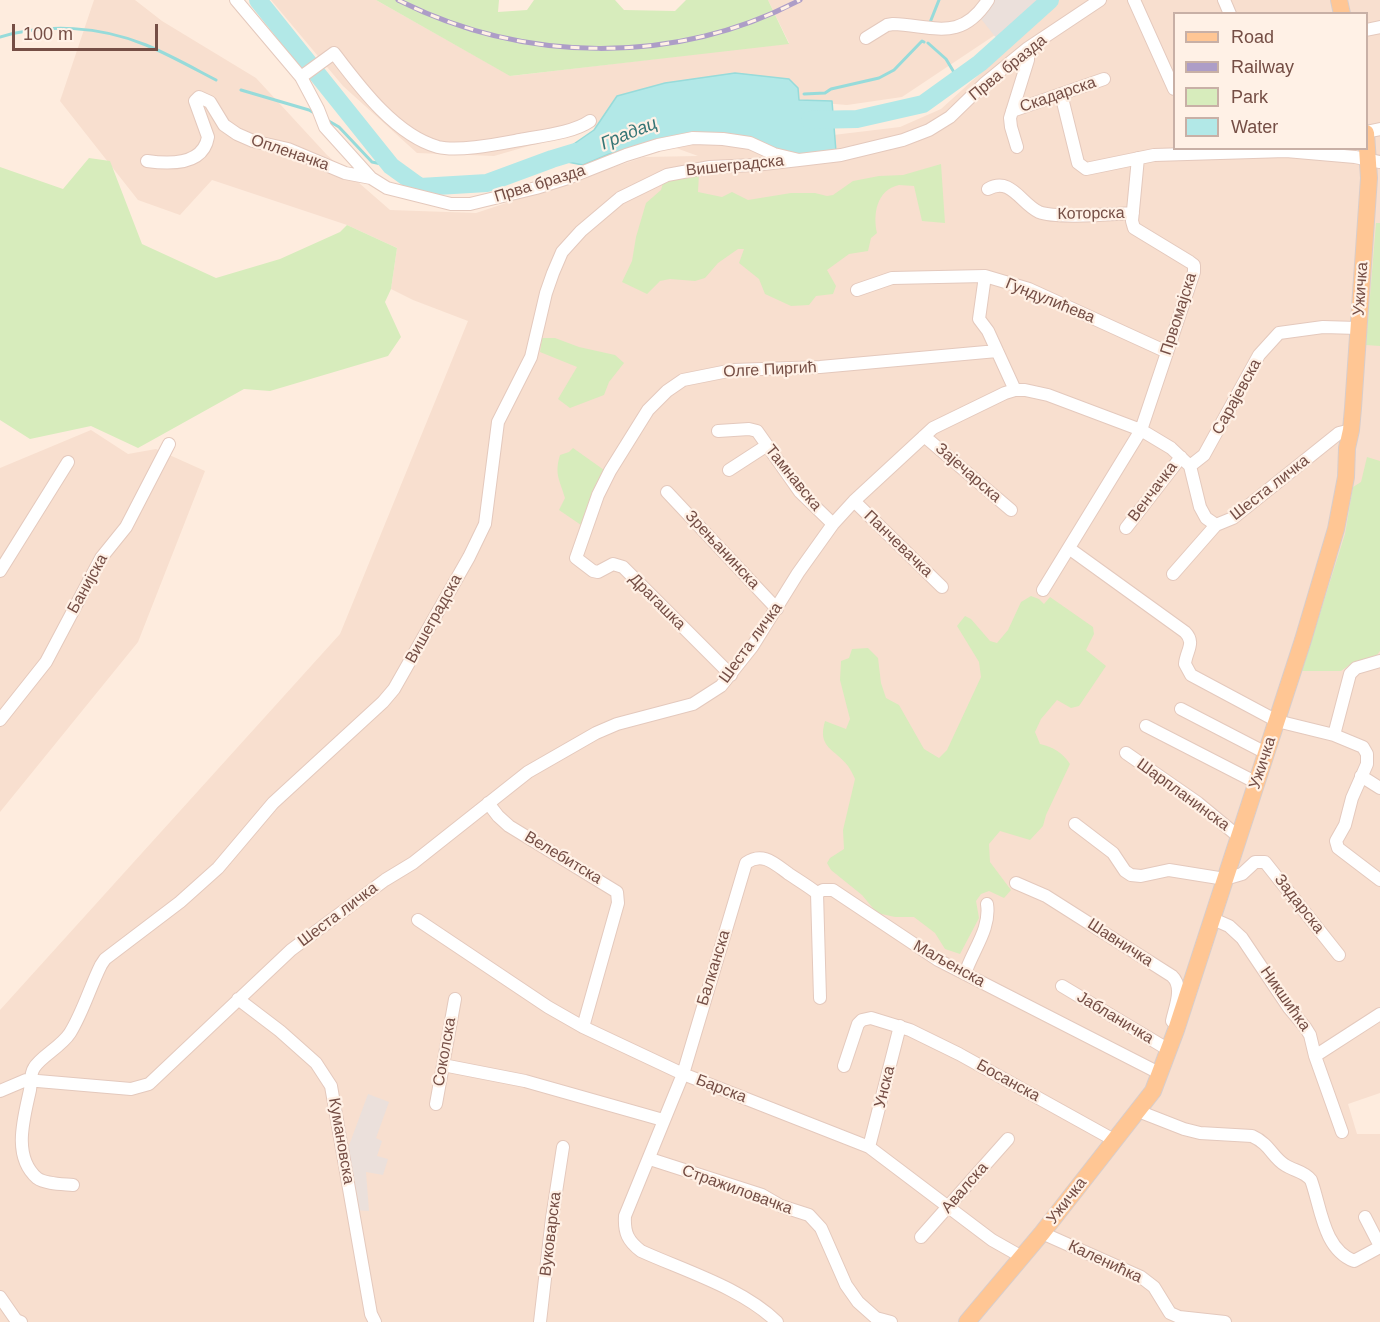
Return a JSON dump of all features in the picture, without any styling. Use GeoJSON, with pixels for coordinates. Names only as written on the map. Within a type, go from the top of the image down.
{"type":"FeatureCollection","features":[{"type":"Feature","properties":{"kind":"main road","name":"Ужичка"},"geometry":{"type":"LineString","coordinates":[[967,1322],[1042,1233],[1153,1091],[1176,1030],[1277,721],[1336,529],[1346,477],[1347,448],[1351,430],[1358,328],[1375,161],[1368,138]]}},
{"type":"Feature","properties":{"kind":"street","name":"Прва бразда"},"geometry":{"type":"LineString","coordinates":[[236,0],[304,75],[329,132],[371,178],[387,188],[451,204],[470,204],[536,188],[626,155],[658,145],[693,138],[750,143],[774,154],[799,160],[841,155],[903,140],[929,130],[950,117],[984,84],[1028,48],[1100,0]]}},
{"type":"Feature","properties":{"kind":"street"},"geometry":{"type":"LineString","coordinates":[[866,38],[887,25],[950,30],[975,17],[988,0]]}},
{"type":"Feature","properties":{"kind":"street"},"geometry":{"type":"LineString","coordinates":[[1134,0],[1173,87]]}},
{"type":"Feature","properties":{"kind":"street"},"geometry":{"type":"LineString","coordinates":[[1017,147],[1011,127],[1011,111],[1028,60],[1028,48]]}},
{"type":"Feature","properties":{"kind":"street"},"geometry":{"type":"LineString","coordinates":[[304,75],[334,53],[374,102],[410,134],[438,147],[477,147],[545,135],[584,125],[590,121]]}},
{"type":"Feature","properties":{"kind":"street","name":"Скадарска"},"geometry":{"type":"LineString","coordinates":[[1011,111],[1104,78]]}},
{"type":"Feature","properties":{"kind":"street"},"geometry":{"type":"LineString","coordinates":[[1061,94],[1077,163],[1086,169],[1154,155],[1202,151],[1286,151],[1375,161]]}},
{"type":"Feature","properties":{"kind":"street","name":"Опленачка"},"geometry":{"type":"LineString","coordinates":[[147,161],[182,163],[202,151],[208,137],[195,101],[200,97],[210,102],[224,125],[237,134],[253,141],[297,153],[362,178],[371,178]]}},
{"type":"Feature","properties":{"kind":"street"},"geometry":{"type":"LineString","coordinates":[[335,169],[348,151]]}},
{"type":"Feature","properties":{"kind":"street"},"geometry":{"type":"LineString","coordinates":[[1133,213],[1138,158]]}},
{"type":"Feature","properties":{"kind":"street","name":"Вишеградска"},"geometry":{"type":"LineString","coordinates":[[73,1185],[39,1180],[31,1172],[26,1160],[21,1144],[21,1130],[32,1072],[36,1065],[58,1048],[69,1035],[100,965],[105,959],[180,902],[218,868],[273,802],[383,702],[394,689],[470,557],[485,524],[498,422],[531,357],[553,273],[562,252],[572,240],[620,198],[667,175],[710,167],[799,160]]}},
{"type":"Feature","properties":{"kind":"street","name":"Которска"},"geometry":{"type":"LineString","coordinates":[[988,189],[994,186],[1009,188],[1036,211],[1053,215],[1133,213]]}},
{"type":"Feature","properties":{"kind":"street","name":"Првомајска"},"geometry":{"type":"LineString","coordinates":[[1043,590],[1142,430],[1194,272],[1194,265],[1138,232],[1132,221],[1133,213]]}},
{"type":"Feature","properties":{"kind":"street"},"geometry":{"type":"LineString","coordinates":[[985,276],[978,315],[980,324],[988,332],[1015,390]]}},
{"type":"Feature","properties":{"kind":"street","name":"Гундулићева"},"geometry":{"type":"LineString","coordinates":[[857,290],[892,278],[985,276],[1029,289],[1167,352]]}},
{"type":"Feature","properties":{"kind":"street","name":"Сарајевска"},"geometry":{"type":"LineString","coordinates":[[1190,466],[1204,455],[1259,355],[1279,333],[1323,327],[1358,328]]}},
{"type":"Feature","properties":{"kind":"street","name":"Олге Пиргић"},"geometry":{"type":"LineString","coordinates":[[576,558],[598,495],[610,471],[648,410],[666,391],[683,380],[733,370],[820,367],[997,351]]}},
{"type":"Feature","properties":{"kind":"street","name":"Шеста личка"},"geometry":{"type":"LineString","coordinates":[[32,1081],[130,1089],[149,1084],[291,951],[385,880],[413,862],[528,772],[596,733],[617,724],[693,704],[716,690],[731,675],[833,524],[854,501],[924,436],[944,421],[1015,390],[1048,395],[1142,430],[1176,451],[1190,466],[1200,507],[1206,518],[1216,525],[1233,518],[1339,433],[1351,430]]}},
{"type":"Feature","properties":{"kind":"street","name":"Тамнавска"},"geometry":{"type":"LineString","coordinates":[[718,431],[757,431],[801,492],[833,524]]}},
{"type":"Feature","properties":{"kind":"street","name":"Зајечарска"},"geometry":{"type":"LineString","coordinates":[[924,436],[1011,510]]}},
{"type":"Feature","properties":{"kind":"street","name":"Банијска"},"geometry":{"type":"LineString","coordinates":[[0,720],[46,662],[101,558],[126,527],[169,444]]}},
{"type":"Feature","properties":{"kind":"street"},"geometry":{"type":"LineString","coordinates":[[729,470],[766,446]]}},
{"type":"Feature","properties":{"kind":"street","name":"Венчачка"},"geometry":{"type":"LineString","coordinates":[[1126,528],[1181,456]]}},
{"type":"Feature","properties":{"kind":"street"},"geometry":{"type":"LineString","coordinates":[[0,571],[68,462]]}},
{"type":"Feature","properties":{"kind":"street","name":"Зрењанинска"},"geometry":{"type":"LineString","coordinates":[[667,492],[777,609]]}},
{"type":"Feature","properties":{"kind":"street","name":"Панчевачка"},"geometry":{"type":"LineString","coordinates":[[854,501],[942,587]]}},
{"type":"Feature","properties":{"kind":"street"},"geometry":{"type":"LineString","coordinates":[[1173,574],[1216,525]]}},
{"type":"Feature","properties":{"kind":"street"},"geometry":{"type":"LineString","coordinates":[[1070,549],[1185,632],[1191,645],[1185,664],[1191,675],[1277,721],[1334,735],[1364,747],[1367,764],[1352,798],[1345,825],[1336,841],[1338,848],[1380,880]]}},
{"type":"Feature","properties":{"kind":"street","name":"Драгашка"},"geometry":{"type":"LineString","coordinates":[[576,558],[593,572],[598,572],[613,564],[623,567],[731,675]]}},
{"type":"Feature","properties":{"kind":"street"},"geometry":{"type":"LineString","coordinates":[[1334,735],[1350,674],[1356,668],[1380,661]]}},
{"type":"Feature","properties":{"kind":"street"},"geometry":{"type":"LineString","coordinates":[[1181,709],[1266,753]]}},
{"type":"Feature","properties":{"kind":"street"},"geometry":{"type":"LineString","coordinates":[[1146,726],[1257,783]]}},
{"type":"Feature","properties":{"kind":"street","name":"Шарпланинска"},"geometry":{"type":"LineString","coordinates":[[1126,753],[1198,803],[1239,837]]}},
{"type":"Feature","properties":{"kind":"street"},"geometry":{"type":"LineString","coordinates":[[1361,776],[1380,788]]}},
{"type":"Feature","properties":{"kind":"street","name":"Велебитска"},"geometry":{"type":"LineString","coordinates":[[488,803],[509,826],[617,892],[618,903],[583,1027]]}},
{"type":"Feature","properties":{"kind":"street"},"geometry":{"type":"LineString","coordinates":[[1075,824],[1113,853],[1125,871],[1131,875],[1141,876],[1169,870],[1225,879]]}},
{"type":"Feature","properties":{"kind":"street","name":"Маљенска"},"geometry":{"type":"LineString","coordinates":[[746,863],[758,858],[767,859],[780,865],[787,873],[817,893],[823,890],[833,890],[930,955],[1161,1074]]}},
{"type":"Feature","properties":{"kind":"street","name":"Задарска"},"geometry":{"type":"LineString","coordinates":[[1225,879],[1242,874],[1255,862],[1265,862],[1339,955]]}},
{"type":"Feature","properties":{"kind":"street","name":"Балканска"},"geometry":{"type":"LineString","coordinates":[[663,1120],[683,1074],[746,863]]}},
{"type":"Feature","properties":{"kind":"street","name":"Шавничка"},"geometry":{"type":"LineString","coordinates":[[1016,883],[1046,896],[1172,976],[1178,984],[1172,1021],[1176,1030]]}},
{"type":"Feature","properties":{"kind":"street"},"geometry":{"type":"LineString","coordinates":[[817,893],[820,998]]}},
{"type":"Feature","properties":{"kind":"street"},"geometry":{"type":"LineString","coordinates":[[965,974],[988,922],[987,904]]}},
{"type":"Feature","properties":{"kind":"street","name":"Никшићка"},"geometry":{"type":"LineString","coordinates":[[1213,919],[1229,926],[1255,956],[1310,1035],[1315,1056],[1342,1132]]}},
{"type":"Feature","properties":{"kind":"street","name":"Барска"},"geometry":{"type":"LineString","coordinates":[[417,920],[548,1007],[583,1027],[683,1074],[869,1147],[992,1240],[1022,1257]]}},
{"type":"Feature","properties":{"kind":"street","name":"Јабланичка"},"geometry":{"type":"LineString","coordinates":[[1062,986],[1169,1050]]}},
{"type":"Feature","properties":{"kind":"street","name":"Кумановска"},"geometry":{"type":"LineString","coordinates":[[238,999],[280,1031],[316,1063],[331,1086],[371,1314],[375,1322]]}},
{"type":"Feature","properties":{"kind":"street","name":"Соколска"},"geometry":{"type":"LineString","coordinates":[[436,1104],[455,999]]}},
{"type":"Feature","properties":{"kind":"street"},"geometry":{"type":"LineString","coordinates":[[1315,1056],[1380,1014]]}},
{"type":"Feature","properties":{"kind":"street","name":"Босанска"},"geometry":{"type":"LineString","coordinates":[[844,1066],[858,1024],[862,1020],[871,1018],[900,1026],[959,1054],[1114,1140]]}},
{"type":"Feature","properties":{"kind":"street","name":"Унска"},"geometry":{"type":"LineString","coordinates":[[869,1147],[900,1026]]}},
{"type":"Feature","properties":{"kind":"street"},"geometry":{"type":"LineString","coordinates":[[443,1065],[525,1081],[663,1120],[650,1159],[625,1216],[624,1229],[629,1241],[640,1251],[752,1302],[777,1322]]}},
{"type":"Feature","properties":{"kind":"street"},"geometry":{"type":"LineString","coordinates":[[0,1091],[22,1081],[32,1081]]}},
{"type":"Feature","properties":{"kind":"street"},"geometry":{"type":"LineString","coordinates":[[1138,1111],[1184,1129],[1214,1135],[1257,1138],[1281,1162],[1306,1174],[1311,1180],[1325,1224],[1337,1251],[1354,1261],[1380,1247],[1365,1217]]}},
{"type":"Feature","properties":{"kind":"street","name":"Авалска"},"geometry":{"type":"LineString","coordinates":[[921,1237],[1008,1139]]}},
{"type":"Feature","properties":{"kind":"street","name":"Вуковарска"},"geometry":{"type":"LineString","coordinates":[[540,1322],[563,1147]]}},
{"type":"Feature","properties":{"kind":"street","name":"Стражиловачка"},"geometry":{"type":"LineString","coordinates":[[650,1159],[762,1195],[781,1206],[809,1215],[821,1228],[846,1285],[858,1302],[876,1317],[891,1322]]}},
{"type":"Feature","properties":{"kind":"street","name":"Каленићка"},"geometry":{"type":"LineString","coordinates":[[1042,1233],[1142,1277],[1154,1287],[1170,1314],[1225,1322]]}},
{"type":"Feature","properties":{"kind":"street"},"geometry":{"type":"LineString","coordinates":[[0,1297],[16,1320],[21,1322]]}},
{"type":"Feature","properties":{"kind":"shaded area"},"geometry":{"type":"Polygon","coordinates":[[[94,0],[135,0],[162,21],[256,78],[327,155],[390,210],[476,213],[644,157],[698,156],[646,137],[775,142],[900,127],[941,109],[1015,42],[1004,29],[902,97],[847,105],[750,97],[611,122],[494,156],[417,153],[343,86],[271,0],[376,0],[511,76],[789,43],[768,0],[1380,0],[1380,1093],[1348,1104],[1357,1134],[1380,1134],[1380,1322],[0,1322],[0,1010],[340,634],[468,321],[391,289],[397,248],[347,225],[212,180],[180,215],[138,200],[60,101],[94,0]]]}},
{"type":"Feature","properties":{"kind":"shaded area"},"geometry":{"type":"Polygon","coordinates":[[[987,0],[1045,0],[997,39],[978,15],[987,0]]]}},
{"type":"Feature","properties":{"kind":"shaded area"},"geometry":{"type":"Polygon","coordinates":[[[91,430],[128,454],[156,449],[205,471],[138,642],[0,812],[0,468],[91,430]]]}},
{"type":"Feature","properties":{"kind":"shaded area"},"geometry":{"type":"Polygon","coordinates":[[[368,1094],[389,1102],[376,1138],[382,1141],[377,1156],[388,1159],[383,1175],[366,1172],[369,1211],[353,1210],[344,1159],[368,1094]]]}},
{"type":"Feature","properties":{"kind":"green space"},"geometry":{"type":"Polygon","coordinates":[[[376,0],[499,0],[498,12],[527,10],[534,0],[615,0],[624,10],[675,11],[686,0],[768,0],[789,44],[510,76],[376,0]]]}},
{"type":"Feature","properties":{"kind":"green space"},"geometry":{"type":"Polygon","coordinates":[[[89,158],[110,161],[142,244],[216,278],[280,259],[340,232],[347,225],[397,248],[391,289],[385,302],[401,337],[388,356],[270,391],[244,389],[138,448],[91,426],[30,439],[0,420],[0,167],[63,189],[89,158]]]}},
{"type":"Feature","properties":{"kind":"green space"},"geometry":{"type":"Polygon","coordinates":[[[941,164],[945,223],[922,221],[914,186],[899,185],[891,188],[885,192],[878,204],[877,233],[871,238],[868,251],[849,254],[827,270],[836,286],[833,294],[816,296],[809,305],[791,306],[765,294],[759,279],[739,263],[744,249],[738,249],[718,263],[705,278],[695,281],[670,279],[660,281],[647,294],[622,282],[632,261],[646,203],[661,190],[663,183],[678,177],[699,174],[698,192],[722,197],[732,192],[748,200],[791,193],[833,195],[853,181],[879,176],[903,175],[941,164]]]}},
{"type":"Feature","properties":{"kind":"green space"},"geometry":{"type":"Polygon","coordinates":[[[1376,223],[1380,223],[1380,346],[1366,345],[1376,223]]]}},
{"type":"Feature","properties":{"kind":"green space"},"geometry":{"type":"Polygon","coordinates":[[[542,338],[555,338],[579,347],[615,355],[624,363],[609,382],[604,395],[570,408],[558,399],[577,367],[540,352],[542,338]]]}},
{"type":"Feature","properties":{"kind":"green space"},"geometry":{"type":"Polygon","coordinates":[[[573,448],[604,470],[581,525],[559,510],[565,498],[558,477],[558,462],[560,455],[573,448]]]}},
{"type":"Feature","properties":{"kind":"green space"},"geometry":{"type":"Polygon","coordinates":[[[1367,457],[1380,461],[1380,651],[1377,655],[1341,671],[1302,671],[1345,534],[1353,487],[1361,482],[1367,457]]]}},
{"type":"Feature","properties":{"kind":"green space"},"geometry":{"type":"Polygon","coordinates":[[[1031,596],[1044,604],[1050,597],[1093,627],[1094,634],[1086,650],[1106,666],[1079,706],[1071,708],[1057,700],[1041,719],[1035,732],[1040,744],[1057,751],[1070,764],[1043,826],[1030,840],[1000,831],[989,844],[990,862],[1011,890],[1004,898],[989,891],[981,894],[976,901],[979,918],[960,954],[945,949],[935,933],[914,917],[895,917],[877,913],[862,895],[831,870],[827,863],[830,858],[844,849],[843,830],[855,779],[843,760],[828,747],[823,737],[823,730],[825,721],[846,729],[850,719],[840,680],[841,661],[849,658],[852,649],[868,648],[878,658],[881,683],[886,698],[899,705],[924,749],[939,758],[947,750],[981,677],[979,662],[957,626],[965,616],[971,619],[990,641],[997,643],[1008,630],[1021,602],[1031,596]]]}},
{"type":"Feature","properties":{"kind":"water"},"geometry":{"type":"Polygon","coordinates":[[[735,73],[789,79],[798,88],[799,100],[832,101],[836,152],[792,155],[759,142],[648,144],[609,154],[583,165],[552,159],[594,130],[617,96],[665,83],[735,73]]]}},
{"type":"Feature","properties":{"kind":"waterway","name":"Градац"},"geometry":{"type":"LineString","coordinates":[[258,0],[391,166],[420,187],[487,183],[575,152]]}},
{"type":"Feature","properties":{"kind":"waterway"},"geometry":{"type":"LineString","coordinates":[[929,25],[939,0]]}},
{"type":"Feature","properties":{"kind":"waterway","name":"Градац"},"geometry":{"type":"LineString","coordinates":[[810,120],[857,119],[923,104],[980,63],[1050,0]]}},
{"type":"Feature","properties":{"kind":"waterway"},"geometry":{"type":"LineString","coordinates":[[0,37],[55,28],[92,30],[155,49],[216,80]]}},
{"type":"Feature","properties":{"kind":"waterway"},"geometry":{"type":"LineString","coordinates":[[804,94],[825,93],[831,89],[879,78],[894,70],[922,41],[924,42]]}},
{"type":"Feature","properties":{"kind":"waterway"},"geometry":{"type":"LineString","coordinates":[[928,43],[946,59],[958,79]]}},
{"type":"Feature","properties":{"kind":"waterway"},"geometry":{"type":"LineString","coordinates":[[241,90],[316,114]]}},
{"type":"Feature","properties":{"kind":"waterway"},"geometry":{"type":"LineString","coordinates":[[327,120],[339,127],[372,162],[391,166]]}},
{"type":"Feature","properties":{"kind":"railway"},"geometry":{"type":"LineString","coordinates":[[398,0],[446,21],[496,36],[547,45],[599,48],[650,46],[702,37],[752,22],[800,0]]}}]}
